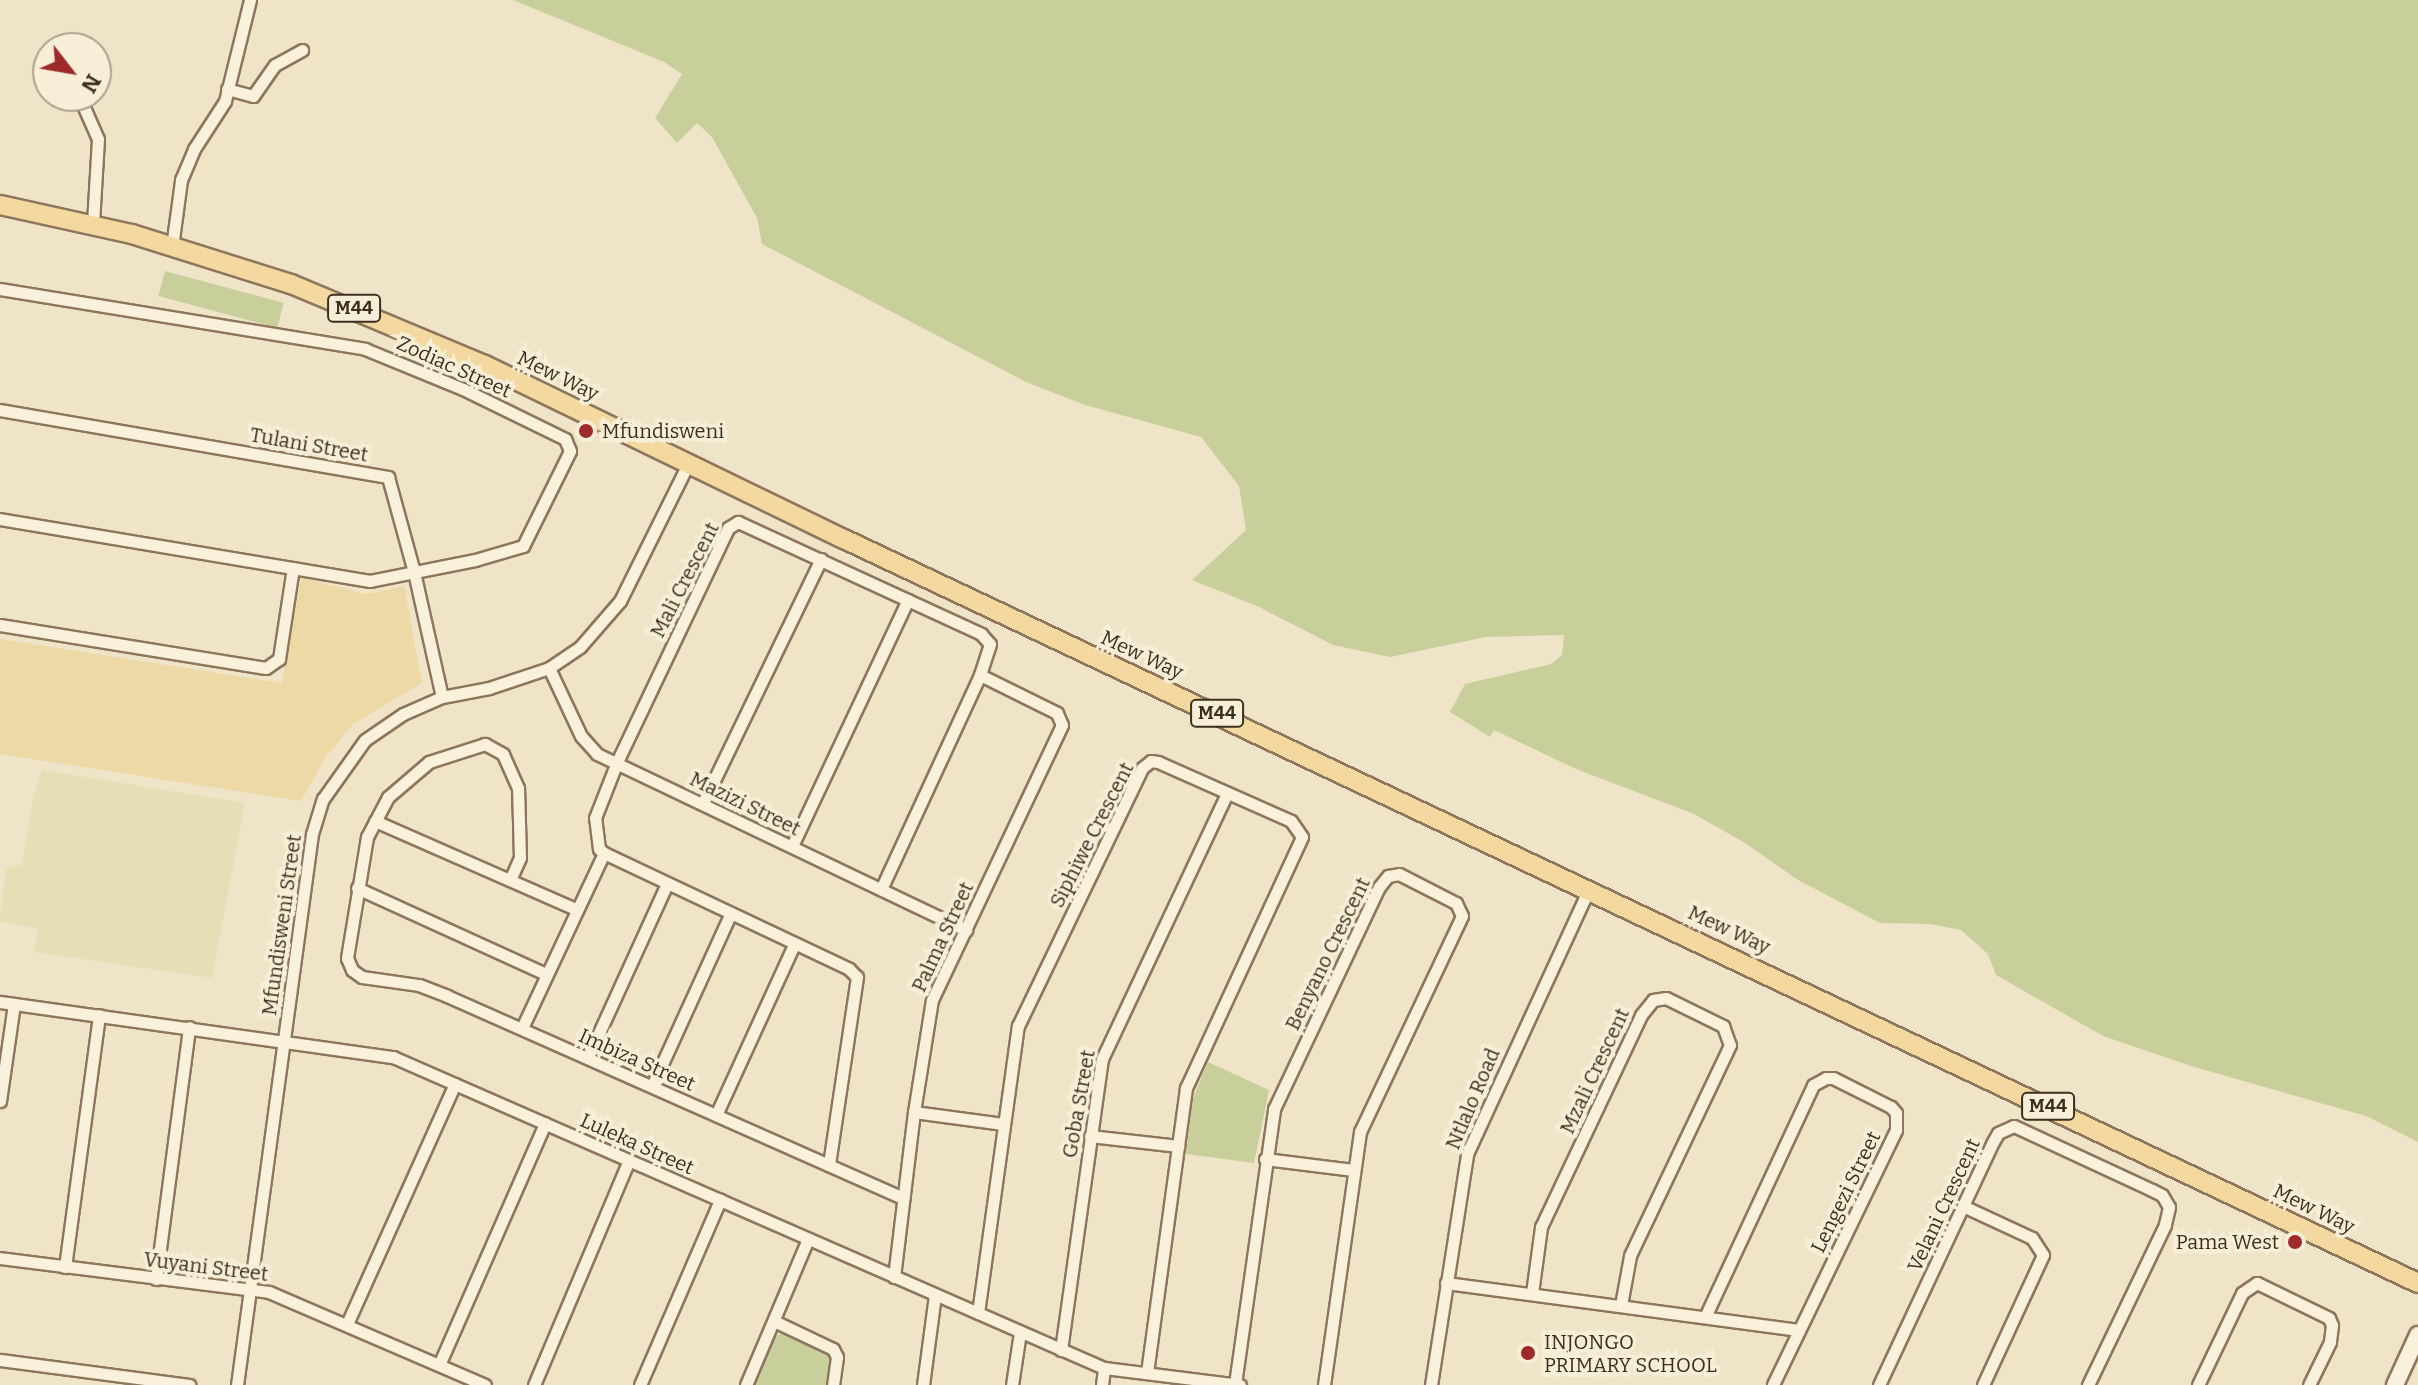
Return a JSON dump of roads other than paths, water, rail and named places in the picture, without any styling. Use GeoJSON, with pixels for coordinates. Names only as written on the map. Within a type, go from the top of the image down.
{"type":"FeatureCollection","features":[{"type":"Feature","properties":{"kind":"main road","name":"Mew Way"},"geometry":{"type":"LineString","coordinates":[[0,205],[93,224],[291,284],[485,365],[2418,1283]]}},
{"type":"Feature","properties":{"kind":"street"},"geometry":{"type":"LineString","coordinates":[[172,247],[177,198],[185,167],[221,110],[250,0]]}},
{"type":"Feature","properties":{"kind":"street"},"geometry":{"type":"LineString","coordinates":[[227,89],[253,96],[275,65],[302,50]]}},
{"type":"Feature","properties":{"kind":"street"},"geometry":{"type":"LineString","coordinates":[[86,112],[98,139],[93,224]]}},
{"type":"Feature","properties":{"kind":"street","name":"Zodiac Street"},"geometry":{"type":"LineString","coordinates":[[0,289],[365,349],[463,389],[567,441],[569,455],[523,546],[475,560],[414,572]]}},
{"type":"Feature","properties":{"kind":"street","name":"Tulani Street"},"geometry":{"type":"LineString","coordinates":[[0,410],[385,476],[393,483],[442,697]]}},
{"type":"Feature","properties":{"kind":"street","name":"Mfundisweni Street"},"geometry":{"type":"LineString","coordinates":[[237,1385],[312,834],[323,799],[365,740],[403,714],[442,697],[489,688],[549,668],[580,647],[620,601],[688,464]]}},
{"type":"Feature","properties":{"kind":"street"},"geometry":{"type":"LineString","coordinates":[[0,519],[370,581],[414,572]]}},
{"type":"Feature","properties":{"kind":"street","name":"Mali Crescent"},"geometry":{"type":"LineString","coordinates":[[604,853],[599,849],[595,818],[617,762],[728,528],[738,522],[987,639],[990,651],[980,675],[881,889]]}},
{"type":"Feature","properties":{"kind":"street"},"geometry":{"type":"LineString","coordinates":[[703,803],[821,559]]}},
{"type":"Feature","properties":{"kind":"street"},"geometry":{"type":"LineString","coordinates":[[0,625],[266,668],[279,659],[293,568]]}},
{"type":"Feature","properties":{"kind":"street"},"geometry":{"type":"LineString","coordinates":[[792,846],[908,600]]}},
{"type":"Feature","properties":{"kind":"street","name":"Mazizi Street"},"geometry":{"type":"LineString","coordinates":[[549,668],[581,736],[597,754],[966,930]]}},
{"type":"Feature","properties":{"kind":"street","name":"Palma Street"},"geometry":{"type":"LineString","coordinates":[[894,1277],[929,1011],[1062,725],[1057,713],[980,675]]}},
{"type":"Feature","properties":{"kind":"street"},"geometry":{"type":"LineString","coordinates":[[510,880],[520,858],[518,788],[503,754],[485,744],[429,762],[388,797],[367,837],[357,888],[546,974]]}},
{"type":"Feature","properties":{"kind":"street","name":"Siphiwe Crescent"},"geometry":{"type":"LineString","coordinates":[[978,1313],[1018,1026],[1142,768],[1151,761],[1158,762],[1291,821],[1302,837],[1190,1078],[1147,1372]]}},
{"type":"Feature","properties":{"kind":"street","name":"Goba Street"},"geometry":{"type":"LineString","coordinates":[[1061,1350],[1090,1136],[1107,1046],[1227,793]]}},
{"type":"Feature","properties":{"kind":"street"},"geometry":{"type":"LineString","coordinates":[[375,821],[575,909]]}},
{"type":"Feature","properties":{"kind":"street"},"geometry":{"type":"LineString","coordinates":[[522,1028],[575,909],[604,853],[849,969],[857,977],[829,1165]]}},
{"type":"Feature","properties":{"kind":"street","name":"Benyano Crescent"},"geometry":{"type":"LineString","coordinates":[[1238,1385],[1265,1159],[1274,1109],[1379,887],[1388,876],[1399,874],[1456,903],[1462,916],[1360,1132],[1324,1385]]}},
{"type":"Feature","properties":{"kind":"street"},"geometry":{"type":"LineString","coordinates":[[588,1057],[667,884]]}},
{"type":"Feature","properties":{"kind":"street","name":"Imbiza Street"},"geometry":{"type":"LineString","coordinates":[[357,888],[347,958],[352,970],[362,977],[419,985],[903,1198]]}},
{"type":"Feature","properties":{"kind":"street","name":"Ntlalo Road"},"geometry":{"type":"LineString","coordinates":[[1431,1385],[1462,1172],[1473,1136],[1589,889]]}},
{"type":"Feature","properties":{"kind":"street"},"geometry":{"type":"LineString","coordinates":[[652,1086],[730,915]]}},
{"type":"Feature","properties":{"kind":"street"},"geometry":{"type":"LineString","coordinates":[[716,1115],[794,945]]}},
{"type":"Feature","properties":{"kind":"street","name":"Mzali Crescent"},"geometry":{"type":"LineString","coordinates":[[1532,1293],[1541,1227],[1641,1015],[1653,1000],[1666,998],[1723,1026],[1730,1045],[1630,1256],[1621,1305]]}},
{"type":"Feature","properties":{"kind":"street","name":"Luleka Street"},"geometry":{"type":"LineString","coordinates":[[0,1002],[393,1057],[1104,1368],[1238,1385]]}},
{"type":"Feature","properties":{"kind":"street"},"geometry":{"type":"LineString","coordinates":[[0,1101],[14,1004]]}},
{"type":"Feature","properties":{"kind":"street"},"geometry":{"type":"LineString","coordinates":[[65,1267],[99,1015]]}},
{"type":"Feature","properties":{"kind":"street"},"geometry":{"type":"LineString","coordinates":[[156,1279],[189,1027]]}},
{"type":"Feature","properties":{"kind":"street","name":"Lengezi Street"},"geometry":{"type":"LineString","coordinates":[[1705,1317],[1808,1094],[1819,1080],[1833,1078],[1883,1101],[1896,1113],[1897,1121],[1773,1385]]}},
{"type":"Feature","properties":{"kind":"street"},"geometry":{"type":"LineString","coordinates":[[347,1324],[455,1084]]}},
{"type":"Feature","properties":{"kind":"street"},"geometry":{"type":"LineString","coordinates":[[914,1112],[1003,1124]]}},
{"type":"Feature","properties":{"kind":"street"},"geometry":{"type":"LineString","coordinates":[[439,1365],[545,1123]]}},
{"type":"Feature","properties":{"kind":"street","name":"Velani Crescent"},"geometry":{"type":"LineString","coordinates":[[1879,1385],[1993,1142],[1998,1133],[2014,1126],[2152,1190],[2166,1200],[2169,1207],[2165,1225],[2088,1385]]}},
{"type":"Feature","properties":{"kind":"street"},"geometry":{"type":"LineString","coordinates":[[1090,1136],[1178,1146]]}},
{"type":"Feature","properties":{"kind":"street"},"geometry":{"type":"LineString","coordinates":[[1265,1159],[1353,1170]]}},
{"type":"Feature","properties":{"kind":"street"},"geometry":{"type":"LineString","coordinates":[[534,1385],[629,1160]]}},
{"type":"Feature","properties":{"kind":"street"},"geometry":{"type":"LineString","coordinates":[[640,1385],[720,1200]]}},
{"type":"Feature","properties":{"kind":"street"},"geometry":{"type":"LineString","coordinates":[[1963,1206],[2032,1238],[2042,1249],[2043,1255],[1983,1385]]}},
{"type":"Feature","properties":{"kind":"street"},"geometry":{"type":"LineString","coordinates":[[746,1385],[808,1239]]}},
{"type":"Feature","properties":{"kind":"street","name":"Vuyani Street"},"geometry":{"type":"LineString","coordinates":[[0,1258],[285,1297],[485,1385]]}},
{"type":"Feature","properties":{"kind":"street"},"geometry":{"type":"LineString","coordinates":[[1446,1283],[1799,1330]]}},
{"type":"Feature","properties":{"kind":"street"},"geometry":{"type":"LineString","coordinates":[[2198,1385],[2242,1293],[2257,1283],[2329,1318],[2332,1325],[2330,1342],[2309,1385]]}},
{"type":"Feature","properties":{"kind":"street"},"geometry":{"type":"LineString","coordinates":[[923,1385],[935,1295]]}},
{"type":"Feature","properties":{"kind":"street"},"geometry":{"type":"LineString","coordinates":[[774,1321],[833,1349],[837,1357],[833,1385]]}},
{"type":"Feature","properties":{"kind":"street"},"geometry":{"type":"LineString","coordinates":[[1012,1385],[1020,1332]]}},
{"type":"Feature","properties":{"kind":"street"},"geometry":{"type":"LineString","coordinates":[[2395,1385],[2418,1335]]}},
{"type":"Feature","properties":{"kind":"street"},"geometry":{"type":"LineString","coordinates":[[0,1360],[189,1385]]}},
{"type":"Feature","properties":{"kind":"street"},"geometry":{"type":"LineString","coordinates":[[1102,1385],[1104,1368]]}},
{"type":"Feature","properties":{"kind":"place","name":"Mfundisweni"},"geometry":{"type":"Point","coordinates":[586,431]}},
{"type":"Feature","properties":{"kind":"place","name":"Pama West"},"geometry":{"type":"Point","coordinates":[2295,1242]}},
{"type":"Feature","properties":{"kind":"place","name":"INJONGO PRIMARY SCHOOL"},"geometry":{"type":"Point","coordinates":[1528,1353]}}]}
